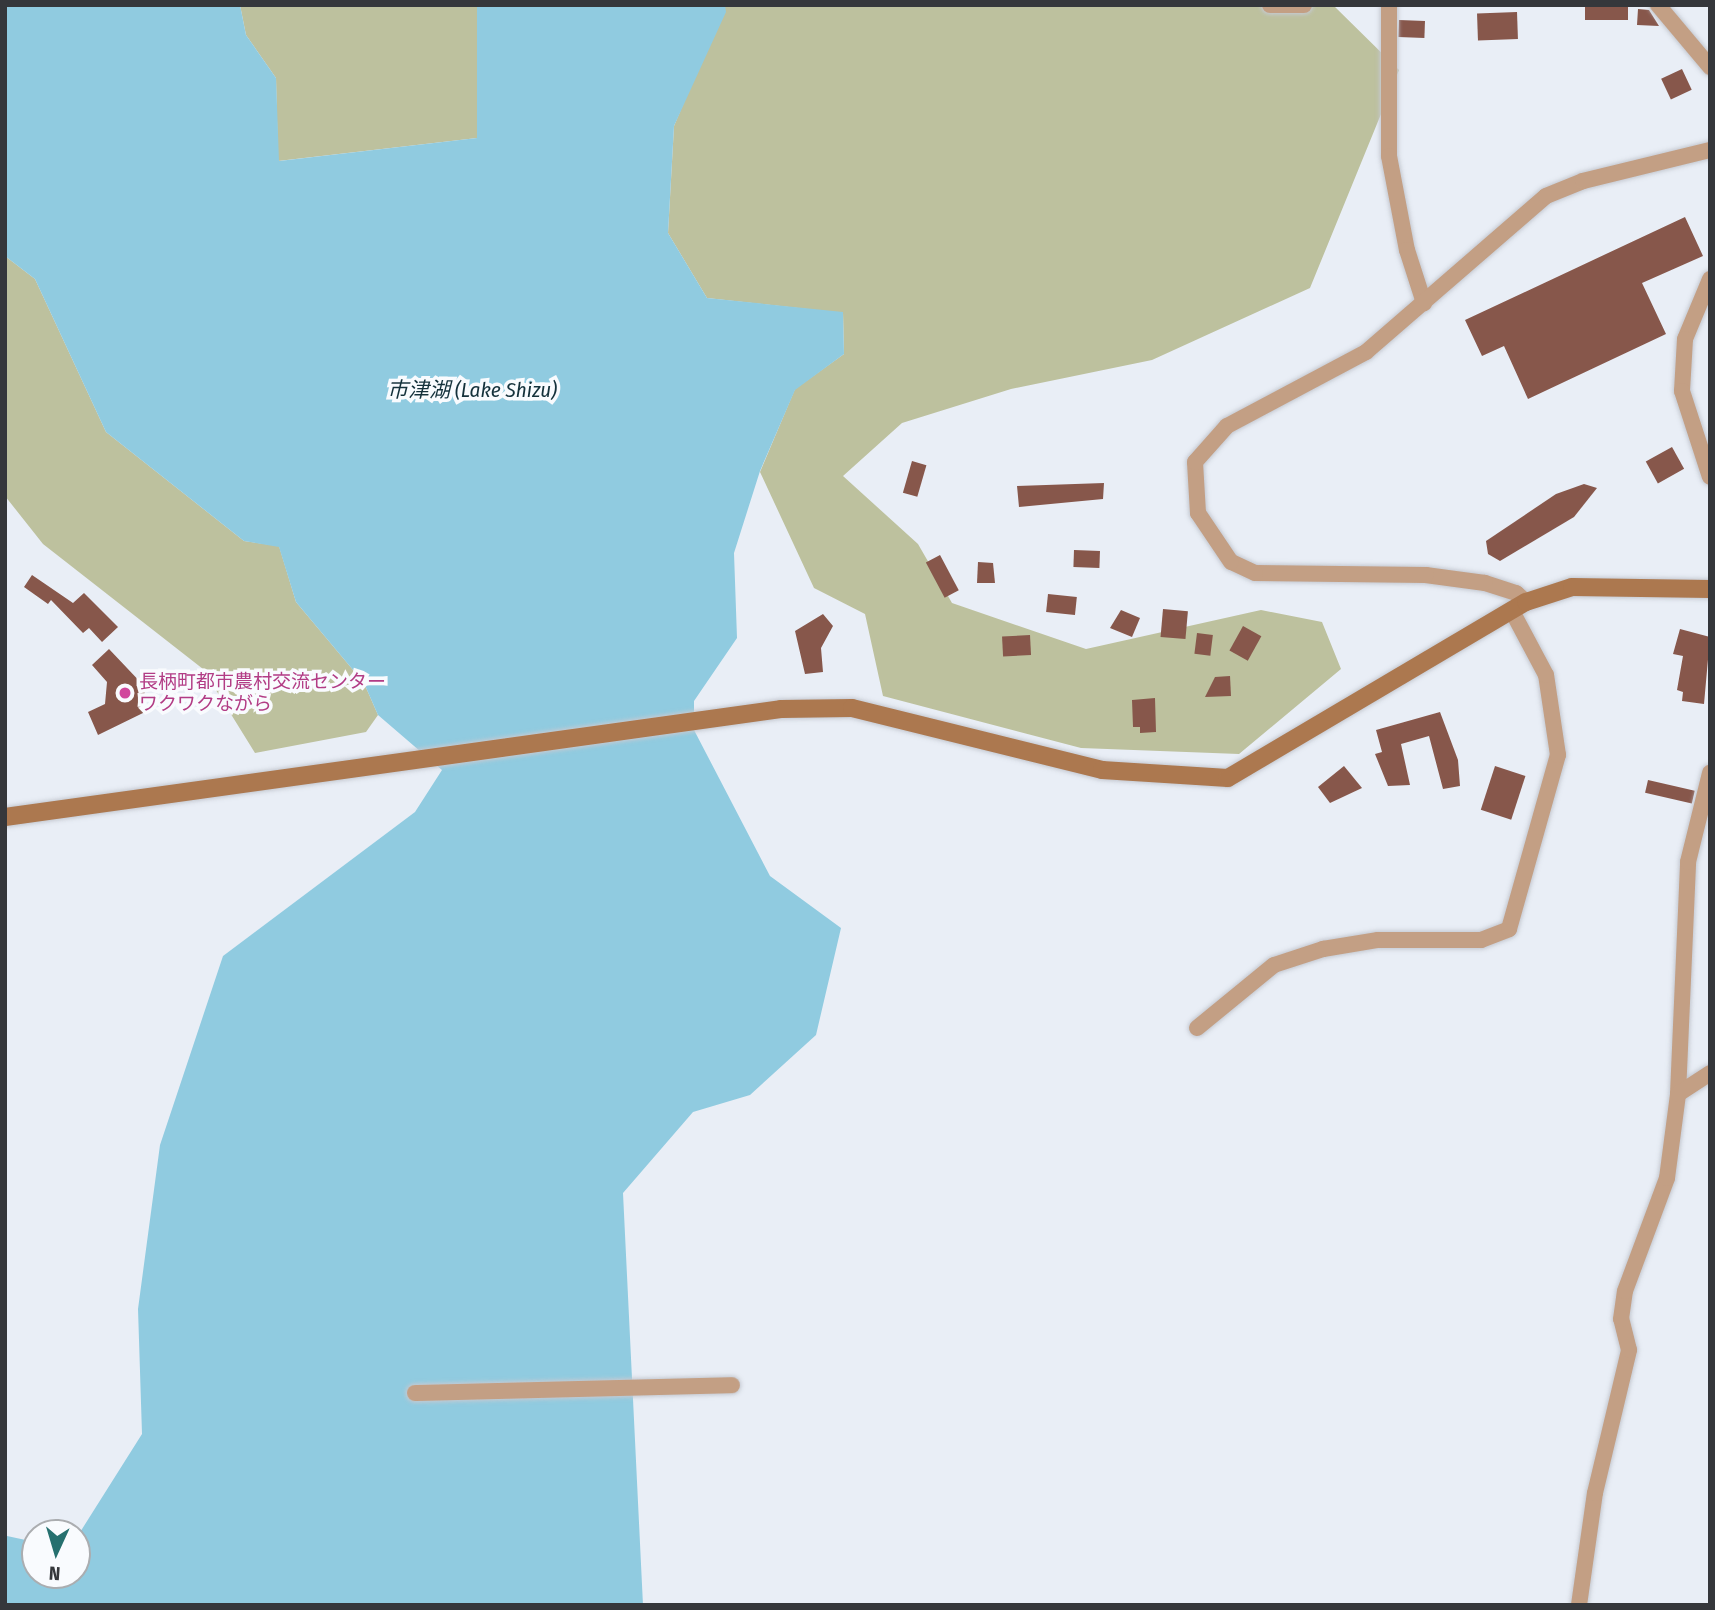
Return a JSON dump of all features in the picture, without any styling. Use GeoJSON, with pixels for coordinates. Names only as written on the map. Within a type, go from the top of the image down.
{"type":"FeatureCollection","features":[{"type":"Feature","properties":{"kind":"street"},"geometry":{"type":"LineString","coordinates":[[1270,5],[1304,5]]}},
{"type":"Feature","properties":{"kind":"street"},"geometry":{"type":"LineString","coordinates":[[1389,5],[1389,156],[1407,250],[1424,303]]}},
{"type":"Feature","properties":{"kind":"street"},"geometry":{"type":"LineString","coordinates":[[1658,5],[1710,67]]}},
{"type":"Feature","properties":{"kind":"street"},"geometry":{"type":"LineString","coordinates":[[1197,1028],[1274,965],[1322,949],[1401,938],[1481,940],[1509,929],[1558,755],[1546,675],[1516,593],[1485,583],[1426,575],[1255,573],[1231,562],[1198,513],[1195,462],[1227,426],[1366,352],[1424,303],[1507,225],[1546,196],[1583,181],[1710,150]]}},
{"type":"Feature","properties":{"kind":"street"},"geometry":{"type":"LineString","coordinates":[[1710,279],[1685,339],[1682,391],[1710,477]]}},
{"type":"Feature","properties":{"kind":"street"},"geometry":{"type":"LineString","coordinates":[[5,817],[67,813],[368,763],[781,709],[852,708],[1102,769],[1228,778],[1519,607],[1572,587],[1710,589]]}},
{"type":"Feature","properties":{"kind":"street"},"geometry":{"type":"LineString","coordinates":[[1579,1605],[1595,1493],[1629,1350],[1621,1319],[1625,1291],[1667,1178],[1678,1094],[1688,862],[1710,773]]}},
{"type":"Feature","properties":{"kind":"street"},"geometry":{"type":"LineString","coordinates":[[1678,1094],[1710,1073]]}},
{"type":"Feature","properties":{"kind":"street"},"geometry":{"type":"LineString","coordinates":[[415,1393],[732,1385]]}},
{"type":"Feature","properties":{"kind":"green space"},"geometry":{"type":"Polygon","coordinates":[[[240,5],[477,5],[477,138],[278,161],[276,78],[246,35],[240,5]]]}},
{"type":"Feature","properties":{"kind":"green space"},"geometry":{"type":"Polygon","coordinates":[[[725,5],[1333,5],[1399,70],[1310,288],[1152,360],[1011,389],[902,423],[843,476],[918,544],[952,603],[1086,649],[1261,610],[1322,622],[1341,669],[1239,754],[1081,748],[883,696],[865,614],[814,588],[760,472],[795,389],[844,354],[843,313],[707,298],[668,233],[674,126],[725,5]]]}},
{"type":"Feature","properties":{"kind":"green space"},"geometry":{"type":"Polygon","coordinates":[[[5,256],[35,279],[106,432],[244,541],[279,546],[296,602],[364,683],[378,715],[366,732],[255,753],[203,669],[43,544],[5,496],[5,256]]]}},
{"type":"Feature","properties":{"kind":"water","name":"市津湖 (Lake Shizu)"},"geometry":{"type":"Polygon","coordinates":[[[5,5],[240,5],[246,35],[276,78],[279,161],[477,138],[477,5],[725,5],[726,12],[674,126],[668,233],[707,298],[843,312],[844,354],[795,390],[760,471],[734,553],[737,638],[694,701],[694,730],[770,876],[841,928],[816,1035],[750,1095],[693,1112],[623,1193],[643,1605],[5,1605],[7,1536],[21,1539],[21,1589],[91,1589],[91,1519],[88,1519],[142,1434],[138,1309],[160,1145],[223,956],[415,812],[442,770],[378,715],[364,683],[296,602],[279,547],[244,541],[106,432],[35,279],[5,256],[5,5]]]}},
{"type":"Feature","properties":{"kind":"building"},"geometry":{"type":"Polygon","coordinates":[[[1585,5],[1628,5],[1628,20],[1585,20],[1585,5]]]}},
{"type":"Feature","properties":{"kind":"building"},"geometry":{"type":"Polygon","coordinates":[[[1638,9],[1649,10],[1659,26],[1637,25],[1638,9]]]}},
{"type":"Feature","properties":{"kind":"building"},"geometry":{"type":"Polygon","coordinates":[[[1517,12],[1518,39],[1478,40],[1477,13],[1517,12]]]}},
{"type":"Feature","properties":{"kind":"building"},"geometry":{"type":"Polygon","coordinates":[[[1399,20],[1425,21],[1424,38],[1398,37],[1399,20]]]}},
{"type":"Feature","properties":{"kind":"building"},"geometry":{"type":"Polygon","coordinates":[[[1682,69],[1692,90],[1671,100],[1661,79],[1682,69]]]}},
{"type":"Feature","properties":{"kind":"building"},"geometry":{"type":"Polygon","coordinates":[[[1685,217],[1703,256],[1642,283],[1666,334],[1528,399],[1504,346],[1482,356],[1465,320],[1685,217]]]}},
{"type":"Feature","properties":{"kind":"building"},"geometry":{"type":"Polygon","coordinates":[[[1672,447],[1684,469],[1658,483],[1646,462],[1672,447]]]}},
{"type":"Feature","properties":{"kind":"building"},"geometry":{"type":"Polygon","coordinates":[[[912,461],[926,465],[917,497],[903,493],[912,461]]]}},
{"type":"Feature","properties":{"kind":"building"},"geometry":{"type":"Polygon","coordinates":[[[1104,483],[1103,499],[1019,507],[1017,486],[1104,483]]]}},
{"type":"Feature","properties":{"kind":"building"},"geometry":{"type":"Polygon","coordinates":[[[1584,484],[1597,488],[1574,517],[1500,561],[1488,554],[1486,541],[1556,494],[1584,484]]]}},
{"type":"Feature","properties":{"kind":"building"},"geometry":{"type":"Polygon","coordinates":[[[1074,550],[1100,551],[1099,568],[1073,567],[1074,550]]]}},
{"type":"Feature","properties":{"kind":"building"},"geometry":{"type":"Polygon","coordinates":[[[940,555],[959,590],[945,598],[926,563],[940,555]]]}},
{"type":"Feature","properties":{"kind":"building"},"geometry":{"type":"Polygon","coordinates":[[[978,562],[993,563],[995,583],[977,583],[978,562]]]}},
{"type":"Feature","properties":{"kind":"building"},"geometry":{"type":"Polygon","coordinates":[[[32,575],[73,603],[84,593],[118,627],[102,642],[89,628],[83,633],[51,600],[48,604],[24,587],[32,575]]]}},
{"type":"Feature","properties":{"kind":"building"},"geometry":{"type":"Polygon","coordinates":[[[1048,594],[1077,597],[1075,615],[1046,612],[1048,594]]]}},
{"type":"Feature","properties":{"kind":"building"},"geometry":{"type":"Polygon","coordinates":[[[1163,609],[1188,611],[1185,639],[1161,637],[1163,609]]]}},
{"type":"Feature","properties":{"kind":"building"},"geometry":{"type":"Polygon","coordinates":[[[1121,610],[1140,618],[1132,637],[1110,628],[1121,610]]]}},
{"type":"Feature","properties":{"kind":"building"},"geometry":{"type":"Polygon","coordinates":[[[823,614],[833,626],[821,648],[823,672],[805,674],[795,631],[823,614]]]}},
{"type":"Feature","properties":{"kind":"building"},"geometry":{"type":"Polygon","coordinates":[[[1243,626],[1261,636],[1248,661],[1229,650],[1243,626]]]}},
{"type":"Feature","properties":{"kind":"building"},"geometry":{"type":"Polygon","coordinates":[[[1680,629],[1710,637],[1704,704],[1682,701],[1683,692],[1677,690],[1683,656],[1673,654],[1680,629]]]}},
{"type":"Feature","properties":{"kind":"building"},"geometry":{"type":"Polygon","coordinates":[[[1197,633],[1213,635],[1210,656],[1194,654],[1197,633]]]}},
{"type":"Feature","properties":{"kind":"building"},"geometry":{"type":"Polygon","coordinates":[[[1030,635],[1031,655],[1003,656],[1002,636],[1030,635]]]}},
{"type":"Feature","properties":{"kind":"building"},"geometry":{"type":"Polygon","coordinates":[[[109,649],[145,687],[143,713],[98,735],[88,712],[105,704],[107,682],[92,665],[109,649]]]}},
{"type":"Feature","properties":{"kind":"building"},"geometry":{"type":"Polygon","coordinates":[[[1230,676],[1231,696],[1205,697],[1215,677],[1230,676]]]}},
{"type":"Feature","properties":{"kind":"building"},"geometry":{"type":"Polygon","coordinates":[[[1155,698],[1156,732],[1140,733],[1140,727],[1133,727],[1132,700],[1155,698]]]}},
{"type":"Feature","properties":{"kind":"building"},"geometry":{"type":"Polygon","coordinates":[[[1440,712],[1458,760],[1460,786],[1443,789],[1429,736],[1401,744],[1410,785],[1388,786],[1375,754],[1382,752],[1376,730],[1440,712]]]}},
{"type":"Feature","properties":{"kind":"building"},"geometry":{"type":"Polygon","coordinates":[[[1344,766],[1362,788],[1330,803],[1318,787],[1344,766]]]}},
{"type":"Feature","properties":{"kind":"building"},"geometry":{"type":"Polygon","coordinates":[[[1495,766],[1525,776],[1511,820],[1481,810],[1495,766]]]}},
{"type":"Feature","properties":{"kind":"building"},"geometry":{"type":"Polygon","coordinates":[[[1648,780],[1695,791],[1692,803],[1645,793],[1648,780]]]}},
{"type":"Feature","properties":{"kind":"place","name":"長柄町都市農村交流センター ワクワクながら"},"geometry":{"type":"Point","coordinates":[125,693]}}]}
